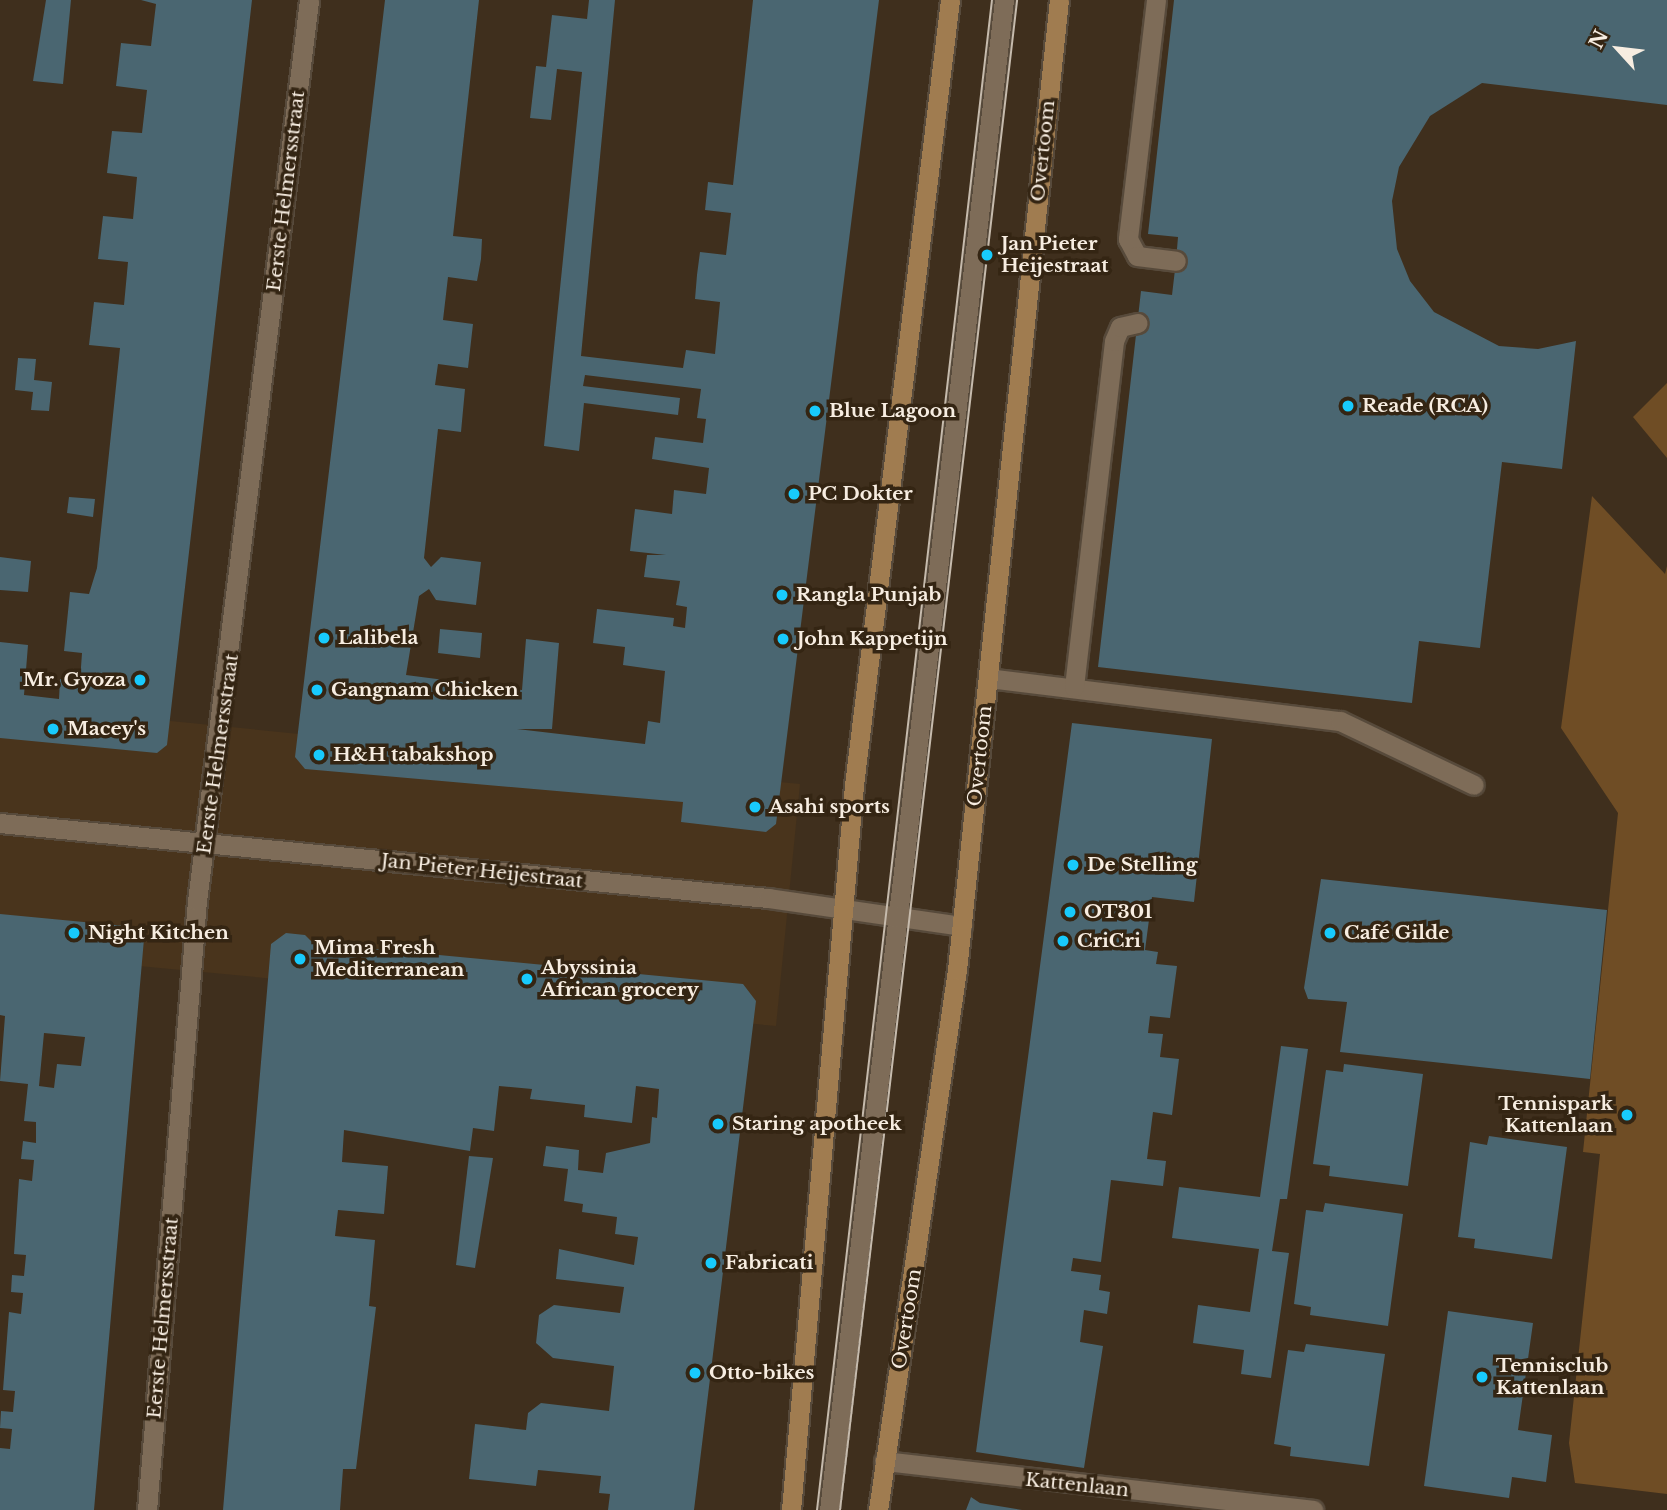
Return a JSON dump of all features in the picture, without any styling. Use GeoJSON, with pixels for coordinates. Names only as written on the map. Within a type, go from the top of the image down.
{"type":"FeatureCollection","features":[{"type":"Feature","properties":{"kind":"main road"},"geometry":{"type":"LineString","coordinates":[[791,1510],[845,910],[853,785],[950,0]]}},
{"type":"Feature","properties":{"kind":"main road","name":"Overtoom"},"geometry":{"type":"LineString","coordinates":[[878,1510],[962,926],[1059,0]]}},
{"type":"Feature","properties":{"kind":"street","name":"Eerste Helmersstraat"},"geometry":{"type":"LineString","coordinates":[[147,1510],[206,844],[309,0]]}},
{"type":"Feature","properties":{"kind":"street"},"geometry":{"type":"LineString","coordinates":[[829,1510],[900,918],[1004,0]]}},
{"type":"Feature","properties":{"kind":"street"},"geometry":{"type":"LineString","coordinates":[[1156,0],[1128,239],[1138,256],[1176,261]]}},
{"type":"Feature","properties":{"kind":"street"},"geometry":{"type":"LineString","coordinates":[[1074,687],[1114,341],[1121,327],[1138,323]]}},
{"type":"Feature","properties":{"kind":"street"},"geometry":{"type":"LineString","coordinates":[[988,678],[1340,721],[1474,785]]}},
{"type":"Feature","properties":{"kind":"street","name":"Jan Pieter Heijestraat"},"geometry":{"type":"LineString","coordinates":[[0,823],[845,910],[962,926]]}},
{"type":"Feature","properties":{"kind":"street","name":"Kattenlaan"},"geometry":{"type":"LineString","coordinates":[[884,1461],[1313,1510]]}},
{"type":"Feature","properties":{"kind":"shaded area"},"geometry":{"type":"Polygon","coordinates":[[[1667,383],[1667,458],[1633,417],[1667,383]]]}},
{"type":"Feature","properties":{"kind":"shaded area","name":"Tennispark Kattenlaan"},"geometry":{"type":"Polygon","coordinates":[[[1592,496],[1665,574],[1667,566],[1667,1494],[1575,1483],[1569,1443],[1600,1154],[1583,1152],[1618,813],[1561,728],[1592,496]]]}},
{"type":"Feature","properties":{"kind":"shaded area"},"geometry":{"type":"Polygon","coordinates":[[[0,704],[800,784],[776,1026],[0,953],[0,704]]]}},
{"type":"Feature","properties":{"kind":"building"},"geometry":{"type":"Polygon","coordinates":[[[46,0],[71,0],[63,84],[33,81],[46,0]]]}},
{"type":"Feature","properties":{"kind":"building"},"geometry":{"type":"Polygon","coordinates":[[[141,0],[252,0],[167,745],[157,753],[0,738],[0,642],[28,645],[24,695],[59,699],[60,679],[80,681],[82,653],[64,651],[70,592],[89,594],[97,568],[120,348],[89,345],[94,302],[124,305],[128,262],[98,259],[103,216],[133,219],[137,177],[107,173],[112,131],[142,133],[147,90],[116,86],[121,43],[151,46],[156,4],[141,0]]]}},
{"type":"Feature","properties":{"kind":"building"},"geometry":{"type":"Polygon","coordinates":[[[385,0],[479,0],[453,236],[482,239],[481,259],[477,281],[448,277],[443,320],[473,324],[468,368],[438,364],[435,385],[465,389],[461,432],[438,429],[424,558],[431,567],[441,557],[481,562],[476,605],[436,600],[429,589],[419,596],[406,675],[522,690],[526,639],[559,643],[552,729],[517,729],[645,744],[648,721],[660,723],[665,671],[623,665],[625,647],[593,643],[597,609],[674,618],[673,626],[685,628],[687,607],[676,605],[680,581],[644,577],[647,555],[666,555],[630,551],[635,509],[672,514],[674,490],[706,494],[709,468],[652,459],[655,437],[703,443],[706,419],[697,418],[701,389],[585,375],[583,386],[680,398],[678,415],[584,403],[579,451],[544,446],[582,72],[557,69],[551,120],[530,118],[536,66],[546,67],[552,15],[587,19],[589,0],[615,0],[581,356],[683,368],[686,350],[715,354],[720,302],[695,299],[697,275],[700,252],[726,255],[731,213],[705,210],[708,182],[733,185],[753,0],[879,0],[776,824],[766,832],[681,822],[683,802],[305,769],[295,757],[385,0]]]}},
{"type":"Feature","properties":{"kind":"building","name":"Reade (RCA)"},"geometry":{"type":"Polygon","coordinates":[[[1174,0],[1667,0],[1667,105],[1482,83],[1430,116],[1399,167],[1392,201],[1397,249],[1410,281],[1434,312],[1499,346],[1538,349],[1576,341],[1562,469],[1502,462],[1480,648],[1419,641],[1412,703],[1098,667],[1141,291],[1172,295],[1176,261],[1178,237],[1148,234],[1174,0]]]}},
{"type":"Feature","properties":{"kind":"building"},"geometry":{"type":"Polygon","coordinates":[[[18,358],[36,359],[34,380],[52,382],[49,411],[31,410],[33,392],[15,390],[18,358]]]}},
{"type":"Feature","properties":{"kind":"building"},"geometry":{"type":"Polygon","coordinates":[[[69,497],[95,499],[93,517],[67,513],[69,497]]]}},
{"type":"Feature","properties":{"kind":"building"},"geometry":{"type":"Polygon","coordinates":[[[0,557],[31,561],[28,592],[0,590],[0,557]]]}},
{"type":"Feature","properties":{"kind":"building"},"geometry":{"type":"Polygon","coordinates":[[[440,629],[482,633],[480,658],[438,653],[440,629]]]}},
{"type":"Feature","properties":{"kind":"building"},"geometry":{"type":"Polygon","coordinates":[[[1072,723],[1212,739],[1194,902],[1152,897],[1145,950],[1158,952],[1156,964],[1177,966],[1170,1018],[1150,1016],[1148,1033],[1163,1034],[1160,1057],[1179,1059],[1172,1115],[1153,1112],[1147,1159],[1166,1161],[1163,1186],[1111,1180],[1101,1262],[1073,1258],[1071,1271],[1101,1275],[1099,1290],[1110,1292],[1107,1314],[1084,1310],[1080,1342],[1103,1346],[1084,1468],[976,1452],[1072,723]]]}},
{"type":"Feature","properties":{"kind":"building"},"geometry":{"type":"Polygon","coordinates":[[[1321,879],[1607,910],[1590,1079],[1340,1052],[1347,1002],[1308,999],[1304,988],[1321,879]]]}},
{"type":"Feature","properties":{"kind":"building"},"geometry":{"type":"Polygon","coordinates":[[[0,914],[136,927],[144,939],[94,1510],[0,1510],[0,1448],[10,1449],[12,1429],[0,1428],[1,1411],[13,1412],[15,1391],[3,1390],[9,1312],[21,1314],[23,1293],[11,1292],[12,1275],[24,1276],[26,1255],[14,1254],[19,1179],[32,1181],[34,1160],[21,1159],[23,1141],[36,1143],[36,1122],[24,1121],[28,1084],[0,1081],[5,1016],[0,1015],[0,914]],[[44,1033],[39,1086],[54,1088],[57,1064],[81,1066],[85,1037],[44,1033]]]}},
{"type":"Feature","properties":{"kind":"building"},"geometry":{"type":"Polygon","coordinates":[[[286,933],[305,935],[313,943],[743,984],[756,1001],[694,1510],[608,1510],[610,1494],[599,1493],[601,1476],[538,1470],[536,1486],[469,1479],[475,1424],[526,1430],[528,1413],[541,1403],[609,1411],[614,1366],[553,1358],[536,1343],[539,1315],[554,1305],[620,1313],[624,1287],[556,1279],[559,1249],[634,1265],[638,1237],[615,1234],[617,1217],[582,1212],[583,1204],[564,1201],[568,1169],[543,1166],[546,1146],[579,1150],[578,1170],[603,1173],[606,1153],[650,1143],[652,1117],[657,1118],[659,1089],[636,1086],[632,1123],[584,1117],[585,1105],[530,1099],[532,1089],[499,1086],[494,1131],[473,1128],[470,1151],[344,1130],[342,1162],[388,1166],[384,1214],[338,1210],[335,1236],[375,1240],[369,1306],[376,1307],[356,1469],[343,1469],[340,1510],[223,1510],[271,944],[286,933]]]}},
{"type":"Feature","properties":{"kind":"building"},"geometry":{"type":"Polygon","coordinates":[[[1281,1046],[1308,1049],[1287,1199],[1280,1199],[1272,1251],[1289,1253],[1271,1378],[1241,1374],[1244,1350],[1193,1343],[1198,1305],[1250,1312],[1259,1249],[1172,1238],[1179,1187],[1260,1197],[1281,1046]]]}},
{"type":"Feature","properties":{"kind":"building"},"geometry":{"type":"Polygon","coordinates":[[[1344,1064],[1423,1074],[1408,1186],[1329,1176],[1330,1166],[1313,1164],[1326,1070],[1343,1072],[1344,1064]]]}},
{"type":"Feature","properties":{"kind":"building"},"geometry":{"type":"Polygon","coordinates":[[[1489,1136],[1567,1147],[1552,1259],[1474,1248],[1475,1239],[1458,1237],[1470,1142],[1487,1145],[1489,1136]]]}},
{"type":"Feature","properties":{"kind":"building"},"geometry":{"type":"Polygon","coordinates":[[[469,1156],[493,1158],[475,1268],[456,1265],[469,1156]]]}},
{"type":"Feature","properties":{"kind":"building"},"geometry":{"type":"Polygon","coordinates":[[[1325,1203],[1403,1214],[1388,1326],[1310,1315],[1311,1307],[1294,1304],[1306,1210],[1323,1212],[1325,1203]]]}},
{"type":"Feature","properties":{"kind":"building","name":"Tennisclub Kattenlaan"},"geometry":{"type":"Polygon","coordinates":[[[1448,1311],[1533,1323],[1518,1430],[1552,1435],[1546,1482],[1512,1477],[1509,1498],[1424,1486],[1448,1311]]]}},
{"type":"Feature","properties":{"kind":"building"},"geometry":{"type":"Polygon","coordinates":[[[1306,1344],[1385,1354],[1369,1466],[1290,1456],[1291,1447],[1274,1444],[1288,1350],[1304,1352],[1306,1344]]]}},
{"type":"Feature","properties":{"kind":"building"},"geometry":{"type":"Polygon","coordinates":[[[971,1497],[980,1503],[1022,1510],[966,1510],[971,1497]]]}},
{"type":"Feature","properties":{"kind":"tram line"},"geometry":{"type":"LineString","coordinates":[[817,1510],[992,0]]}},
{"type":"Feature","properties":{"kind":"tram line"},"geometry":{"type":"LineString","coordinates":[[840,1510],[1017,0]]}},
{"type":"Feature","properties":{"kind":"place","name":"Jan Pieter Heijestraat"},"geometry":{"type":"Point","coordinates":[987,255]}},
{"type":"Feature","properties":{"kind":"place","name":"Reade (RCA)"},"geometry":{"type":"Point","coordinates":[1348,406]}},
{"type":"Feature","properties":{"kind":"place","name":"Blue Lagoon"},"geometry":{"type":"Point","coordinates":[815,411]}},
{"type":"Feature","properties":{"kind":"place","name":"PC Dokter"},"geometry":{"type":"Point","coordinates":[794,494]}},
{"type":"Feature","properties":{"kind":"place","name":"Rangla Punjab"},"geometry":{"type":"Point","coordinates":[782,595]}},
{"type":"Feature","properties":{"kind":"place","name":"Lalibela"},"geometry":{"type":"Point","coordinates":[324,638]}},
{"type":"Feature","properties":{"kind":"place","name":"John Kappetijn"},"geometry":{"type":"Point","coordinates":[783,639]}},
{"type":"Feature","properties":{"kind":"place","name":"Mr. Gyoza"},"geometry":{"type":"Point","coordinates":[140,680]}},
{"type":"Feature","properties":{"kind":"place","name":"Gangnam Chicken"},"geometry":{"type":"Point","coordinates":[317,690]}},
{"type":"Feature","properties":{"kind":"place","name":"Macey's"},"geometry":{"type":"Point","coordinates":[53,729]}},
{"type":"Feature","properties":{"kind":"place","name":"H&H tabakshop"},"geometry":{"type":"Point","coordinates":[319,755]}},
{"type":"Feature","properties":{"kind":"place","name":"Asahi sports"},"geometry":{"type":"Point","coordinates":[755,807]}},
{"type":"Feature","properties":{"kind":"place","name":"De Stelling"},"geometry":{"type":"Point","coordinates":[1073,865]}},
{"type":"Feature","properties":{"kind":"place","name":"OT301"},"geometry":{"type":"Point","coordinates":[1070,912]}},
{"type":"Feature","properties":{"kind":"place","name":"Night Kitchen"},"geometry":{"type":"Point","coordinates":[74,933]}},
{"type":"Feature","properties":{"kind":"place","name":"Café Gilde"},"geometry":{"type":"Point","coordinates":[1330,933]}},
{"type":"Feature","properties":{"kind":"place","name":"CriCri"},"geometry":{"type":"Point","coordinates":[1063,941]}},
{"type":"Feature","properties":{"kind":"place","name":"Mima Fresh Mediterranean"},"geometry":{"type":"Point","coordinates":[300,959]}},
{"type":"Feature","properties":{"kind":"place","name":"Abyssinia African grocery"},"geometry":{"type":"Point","coordinates":[527,979]}},
{"type":"Feature","properties":{"kind":"place","name":"Tennispark Kattenlaan"},"geometry":{"type":"Point","coordinates":[1627,1115]}},
{"type":"Feature","properties":{"kind":"place","name":"Staring apotheek"},"geometry":{"type":"Point","coordinates":[718,1124]}},
{"type":"Feature","properties":{"kind":"place","name":"Fabricati"},"geometry":{"type":"Point","coordinates":[711,1263]}},
{"type":"Feature","properties":{"kind":"place","name":"Otto-bikes"},"geometry":{"type":"Point","coordinates":[695,1373]}},
{"type":"Feature","properties":{"kind":"place","name":"Tennisclub Kattenlaan"},"geometry":{"type":"Point","coordinates":[1482,1377]}}]}
